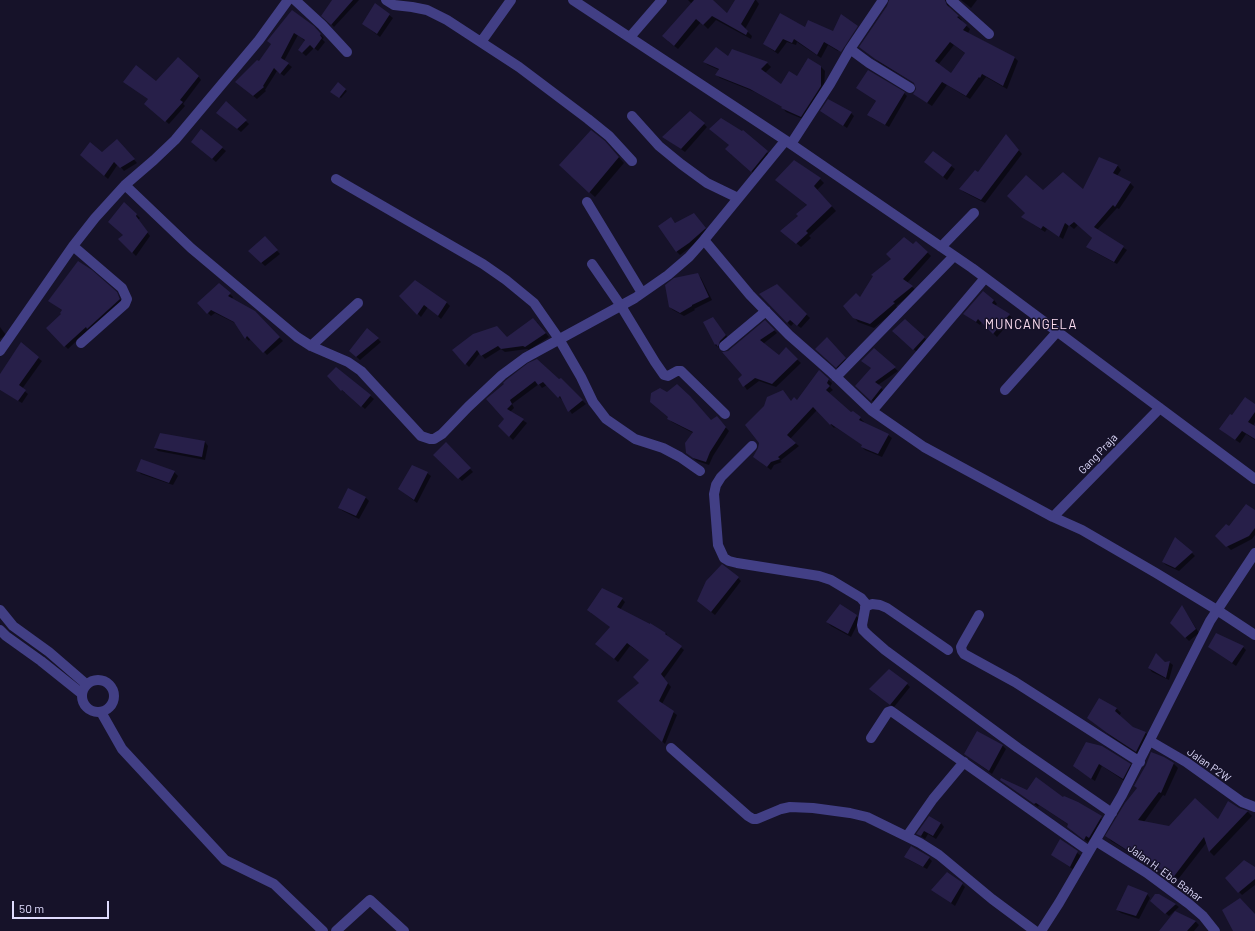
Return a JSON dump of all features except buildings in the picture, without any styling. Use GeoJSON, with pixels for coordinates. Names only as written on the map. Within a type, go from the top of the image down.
{"type":"FeatureCollection","features":[{"type":"Feature","properties":{"kind":"street"},"geometry":{"type":"LineString","coordinates":[[0,351],[73,246],[95,218],[125,185],[154,160],[174,140],[259,40],[288,0]]}},
{"type":"Feature","properties":{"kind":"street"},"geometry":{"type":"LineString","coordinates":[[295,0],[322,25],[346,52]]}},
{"type":"Feature","properties":{"kind":"street"},"geometry":{"type":"LineString","coordinates":[[386,0],[394,5],[427,10],[447,20],[481,42],[519,67],[588,119],[609,136],[632,161]]}},
{"type":"Feature","properties":{"kind":"street"},"geometry":{"type":"LineString","coordinates":[[481,42],[511,0]]}},
{"type":"Feature","properties":{"kind":"street"},"geometry":{"type":"LineString","coordinates":[[573,0],[788,142],[954,256],[1255,480]]}},
{"type":"Feature","properties":{"kind":"street"},"geometry":{"type":"LineString","coordinates":[[630,37],[662,0]]}},
{"type":"Feature","properties":{"kind":"street"},"geometry":{"type":"LineString","coordinates":[[125,185],[191,248],[274,319],[311,346],[348,362],[361,371],[421,436],[434,439],[442,434],[468,407],[508,371],[525,358],[621,306],[668,275],[689,257],[738,198],[788,142],[830,84],[850,49],[883,0]]}},
{"type":"Feature","properties":{"kind":"street"},"geometry":{"type":"LineString","coordinates":[[951,0],[990,34]]}},
{"type":"Feature","properties":{"kind":"street"},"geometry":{"type":"LineString","coordinates":[[850,49],[869,63],[910,88]]}},
{"type":"Feature","properties":{"kind":"street"},"geometry":{"type":"LineString","coordinates":[[632,116],[659,146],[681,164],[707,183],[738,198]]}},
{"type":"Feature","properties":{"kind":"street"},"geometry":{"type":"LineString","coordinates":[[336,179],[483,264],[506,280],[534,303],[559,339],[593,402],[606,420],[636,439],[663,448],[680,457],[700,472]]}},
{"type":"Feature","properties":{"kind":"street"},"geometry":{"type":"LineString","coordinates":[[588,202],[642,293]]}},
{"type":"Feature","properties":{"kind":"street"},"geometry":{"type":"LineString","coordinates":[[941,247],[974,213]]}},
{"type":"Feature","properties":{"kind":"street"},"geometry":{"type":"LineString","coordinates":[[704,240],[750,294],[788,334],[872,411],[924,447],[1053,517],[1082,530],[1217,610],[1255,636]]}},
{"type":"Feature","properties":{"kind":"street"},"geometry":{"type":"LineString","coordinates":[[73,246],[122,288],[127,299],[125,304],[81,343]]}},
{"type":"Feature","properties":{"kind":"street"},"geometry":{"type":"LineString","coordinates":[[836,377],[954,256]]}},
{"type":"Feature","properties":{"kind":"street"},"geometry":{"type":"LineString","coordinates":[[592,264],[621,306],[664,375],[668,376],[677,370],[681,371],[725,414]]}},
{"type":"Feature","properties":{"kind":"street"},"geometry":{"type":"LineString","coordinates":[[872,411],[985,278]]}},
{"type":"Feature","properties":{"kind":"street"},"geometry":{"type":"LineString","coordinates":[[311,346],[358,303]]}},
{"type":"Feature","properties":{"kind":"street"},"geometry":{"type":"LineString","coordinates":[[724,346],[766,311]]}},
{"type":"Feature","properties":{"kind":"street"},"geometry":{"type":"LineString","coordinates":[[1005,390],[1057,332]]}},
{"type":"Feature","properties":{"kind":"street","name":"Gang Praja"},"geometry":{"type":"LineString","coordinates":[[1053,517],[1160,408]]}},
{"type":"Feature","properties":{"kind":"street"},"geometry":{"type":"LineString","coordinates":[[752,446],[721,477],[716,485],[714,494],[718,545],[724,558],[737,563],[820,576],[861,598],[865,602],[862,625],[863,630],[885,650],[1018,748],[1112,813]]}},
{"type":"Feature","properties":{"kind":"street"},"geometry":{"type":"LineString","coordinates":[[1041,931],[1096,841],[1140,762],[1166,706],[1217,610],[1255,553]]}},
{"type":"Feature","properties":{"kind":"street"},"geometry":{"type":"LineString","coordinates":[[865,607],[872,604],[887,608],[948,650]]}},
{"type":"Feature","properties":{"kind":"street"},"geometry":{"type":"LineString","coordinates":[[0,610],[13,626],[49,652],[84,688],[83,703],[91,711],[101,712],[110,708],[115,698],[113,688],[106,681],[96,679],[84,688]]}},
{"type":"Feature","properties":{"kind":"street"},"geometry":{"type":"LineString","coordinates":[[979,615],[961,647],[964,654],[1015,682],[1140,762]]}},
{"type":"Feature","properties":{"kind":"street"},"geometry":{"type":"LineString","coordinates":[[0,630],[6,636],[84,688]]}},
{"type":"Feature","properties":{"kind":"street"},"geometry":{"type":"LineString","coordinates":[[871,738],[890,711],[1089,851]]}},
{"type":"Feature","properties":{"kind":"street"},"geometry":{"type":"LineString","coordinates":[[101,712],[122,749],[225,860],[274,884],[323,931]]}},
{"type":"Feature","properties":{"kind":"street","name":"Jalan P2W"},"geometry":{"type":"LineString","coordinates":[[1150,741],[1186,762],[1242,802],[1255,807]]}},
{"type":"Feature","properties":{"kind":"street"},"geometry":{"type":"LineString","coordinates":[[671,748],[753,819],[757,819],[781,808],[813,808],[867,817],[907,836],[939,855],[992,899],[1035,931]]}},
{"type":"Feature","properties":{"kind":"street"},"geometry":{"type":"LineString","coordinates":[[907,836],[933,799],[964,762]]}},
{"type":"Feature","properties":{"kind":"street","name":"Jalan H. Ebo Bahar"},"geometry":{"type":"LineString","coordinates":[[1096,841],[1147,873],[1183,900],[1203,916],[1215,931]]}},
{"type":"Feature","properties":{"kind":"street"},"geometry":{"type":"LineString","coordinates":[[336,931],[370,900],[404,931]]}},
{"type":"Feature","properties":{"kind":"district","name":"MUNCANGELA"},"geometry":{"type":"Point","coordinates":[1031,325]}}]}
